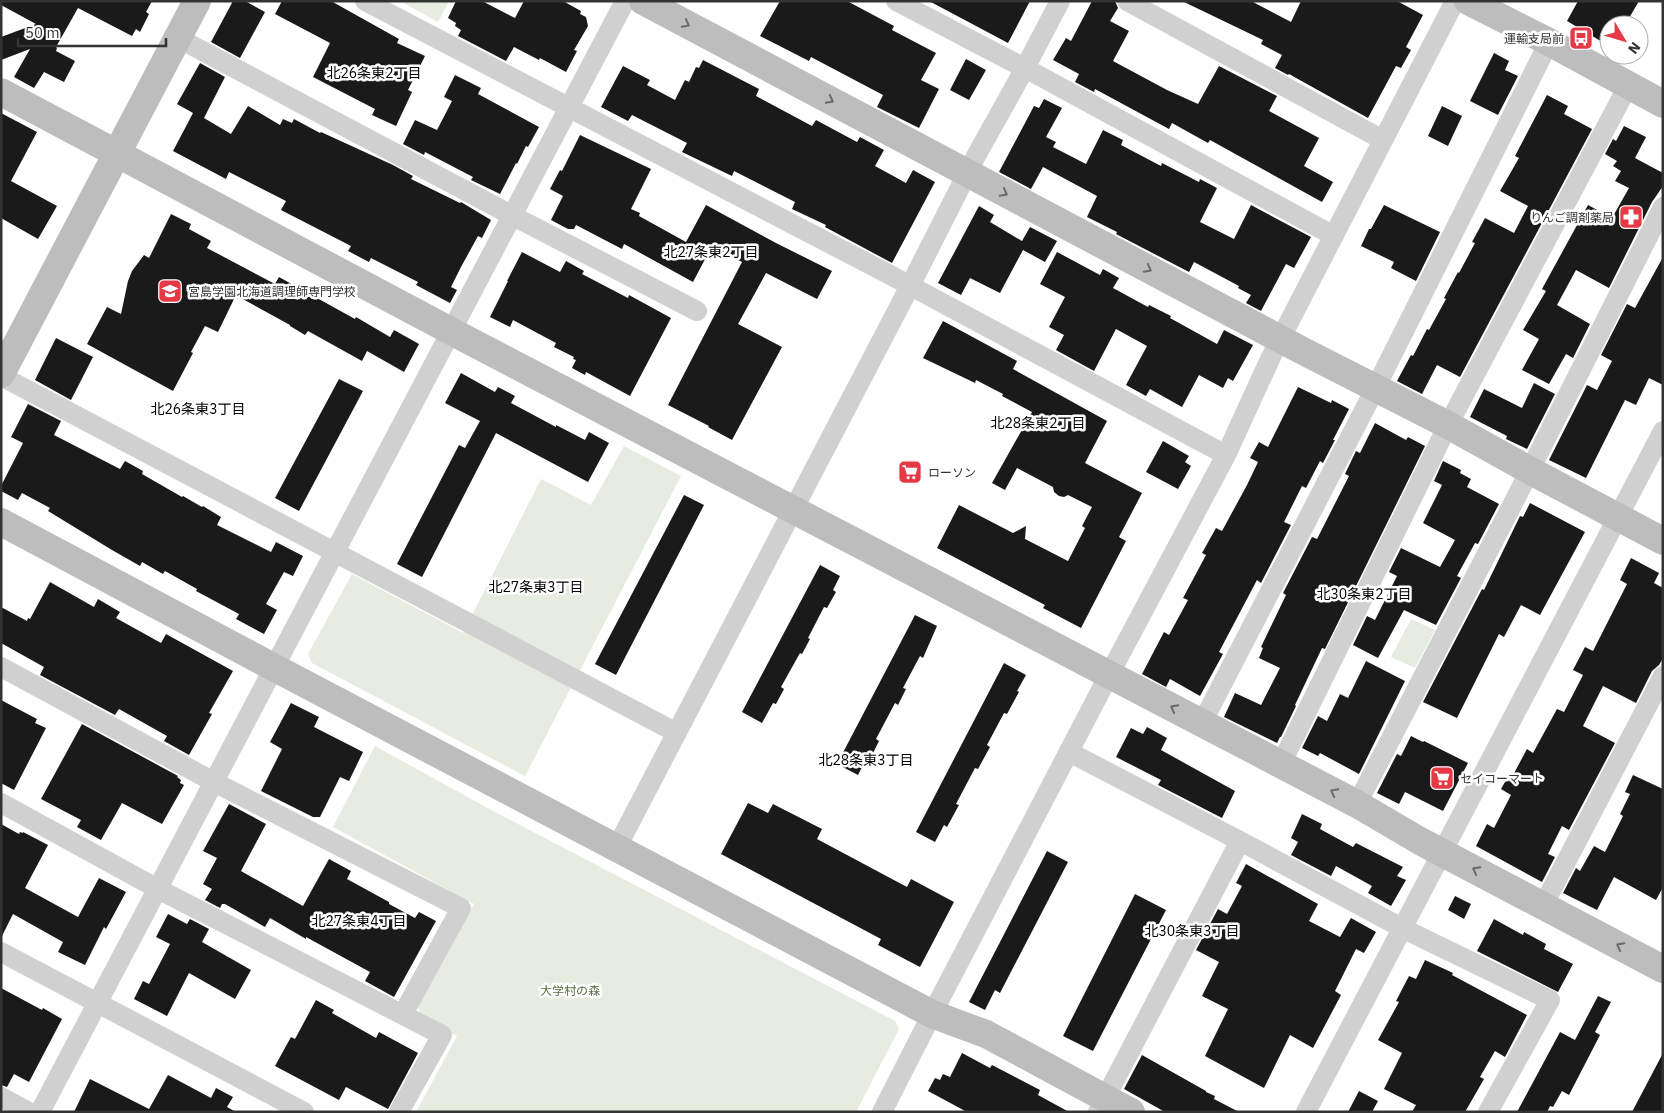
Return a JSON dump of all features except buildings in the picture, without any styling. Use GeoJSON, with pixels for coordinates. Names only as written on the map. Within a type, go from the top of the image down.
{"type":"FeatureCollection","features":[{"type":"Feature","properties":{"kind":"street"},"geometry":{"type":"LineString","coordinates":[[197,1],[2,371],[335,552],[677,733]]}},
{"type":"Feature","properties":{"kind":"street"},"geometry":{"type":"LineString","coordinates":[[365,1],[910,286],[1226,455]]}},
{"type":"Feature","properties":{"kind":"street"},"geometry":{"type":"LineString","coordinates":[[40,1112],[625,1]]}},
{"type":"Feature","properties":{"kind":"street"},"geometry":{"type":"LineString","coordinates":[[643,1],[1281,339],[1448,425],[1663,541]]}},
{"type":"Feature","properties":{"kind":"street"},"geometry":{"type":"LineString","coordinates":[[896,1],[1025,68],[1334,236]]}},
{"type":"Feature","properties":{"kind":"street"},"geometry":{"type":"LineString","coordinates":[[617,847],[967,173],[1060,1]]}},
{"type":"Feature","properties":{"kind":"street"},"geometry":{"type":"LineString","coordinates":[[1127,1],[1383,140]]}},
{"type":"Feature","properties":{"kind":"street"},"geometry":{"type":"LineString","coordinates":[[882,1112],[1109,674],[1226,455],[1281,339],[1383,140],[1470,2],[1663,104]]}},
{"type":"Feature","properties":{"kind":"street"},"geometry":{"type":"LineString","coordinates":[[178,38],[513,216],[697,311]]}},
{"type":"Feature","properties":{"kind":"street"},"geometry":{"type":"LineString","coordinates":[[1202,723],[1376,387],[1548,42]]}},
{"type":"Feature","properties":{"kind":"street"},"geometry":{"type":"LineString","coordinates":[[1282,764],[1448,425],[1628,86]]}},
{"type":"Feature","properties":{"kind":"street"},"geometry":{"type":"LineString","coordinates":[[1,92],[452,332],[1282,764],[1357,804],[1442,853],[1663,969]]}},
{"type":"Feature","properties":{"kind":"street"},"geometry":{"type":"LineString","coordinates":[[1357,804],[1663,206]]}},
{"type":"Feature","properties":{"kind":"street"},"geometry":{"type":"LineString","coordinates":[[1306,1112],[1663,431]]}},
{"type":"Feature","properties":{"kind":"street"},"geometry":{"type":"LineString","coordinates":[[1,522],[932,1014],[986,1034],[1102,1105],[1131,1112]]}},
{"type":"Feature","properties":{"kind":"street"},"geometry":{"type":"LineString","coordinates":[[1,667],[214,782],[461,908],[403,1014]]}},
{"type":"Feature","properties":{"kind":"street"},"geometry":{"type":"LineString","coordinates":[[1544,906],[1663,676]]}},
{"type":"Feature","properties":{"kind":"street"},"geometry":{"type":"LineString","coordinates":[[1069,752],[1240,840],[1402,928],[1550,1000],[1488,1112]]}},
{"type":"Feature","properties":{"kind":"street"},"geometry":{"type":"LineString","coordinates":[[1,803],[158,888],[442,1035],[399,1112]]}},
{"type":"Feature","properties":{"kind":"street"},"geometry":{"type":"LineString","coordinates":[[1102,1105],[1240,840]]}},
{"type":"Feature","properties":{"kind":"street"},"geometry":{"type":"LineString","coordinates":[[1,952],[304,1112]]}},
{"type":"Feature","properties":{"kind":"street"},"geometry":{"type":"LineString","coordinates":[[1,1097],[29,1112]]}},
{"type":"Feature","properties":{"kind":"green space"},"geometry":{"type":"Polygon","coordinates":[[[400,1],[449,1],[438,22],[400,1]]]}},
{"type":"Feature","properties":{"kind":"green space"},"geometry":{"type":"Polygon","coordinates":[[[624,446],[681,476],[525,776],[312,663],[308,654],[352,574],[463,633],[541,479],[591,505],[624,446]]]}},
{"type":"Feature","properties":{"kind":"green space"},"geometry":{"type":"Polygon","coordinates":[[[1411,619],[1435,630],[1415,668],[1391,657],[1411,619]]]}},
{"type":"Feature","properties":{"kind":"green space","name":"大学村の森"},"geometry":{"type":"Polygon","coordinates":[[[375,746],[493,811],[895,1021],[899,1029],[856,1112],[416,1112],[457,1036],[421,1018],[418,1006],[474,904],[333,827],[375,746]]]}},
{"type":"Feature","properties":{"kind":"place","name":"運輸支局前"},"geometry":{"type":"Point","coordinates":[1581,38]}},
{"type":"Feature","properties":{"kind":"place","name":"りんご調剤薬局"},"geometry":{"type":"Point","coordinates":[1631,217]}},
{"type":"Feature","properties":{"kind":"place","name":"宮島学園北海道調理師専門学校"},"geometry":{"type":"Point","coordinates":[170,291]}},
{"type":"Feature","properties":{"kind":"place","name":"ローソン"},"geometry":{"type":"Point","coordinates":[910,472]}},
{"type":"Feature","properties":{"kind":"place","name":"セイコーマート"},"geometry":{"type":"Point","coordinates":[1442,778]}},
{"type":"Feature","properties":{"kind":"district","name":"北26条東2丁目"},"geometry":{"type":"Point","coordinates":[374,73]}},
{"type":"Feature","properties":{"kind":"district","name":"北27条東2丁目"},"geometry":{"type":"Point","coordinates":[711,252]}},
{"type":"Feature","properties":{"kind":"district","name":"北26条東3丁目"},"geometry":{"type":"Point","coordinates":[198,409]}},
{"type":"Feature","properties":{"kind":"district","name":"北28条東2丁目"},"geometry":{"type":"Point","coordinates":[1038,423]}},
{"type":"Feature","properties":{"kind":"district","name":"北27条東3丁目"},"geometry":{"type":"Point","coordinates":[536,587]}},
{"type":"Feature","properties":{"kind":"district","name":"北30条東2丁目"},"geometry":{"type":"Point","coordinates":[1364,594]}},
{"type":"Feature","properties":{"kind":"district","name":"北28条東3丁目"},"geometry":{"type":"Point","coordinates":[866,760]}},
{"type":"Feature","properties":{"kind":"district","name":"北27条東4丁目"},"geometry":{"type":"Point","coordinates":[359,921]}},
{"type":"Feature","properties":{"kind":"district","name":"北30条東3丁目"},"geometry":{"type":"Point","coordinates":[1192,931]}}]}
